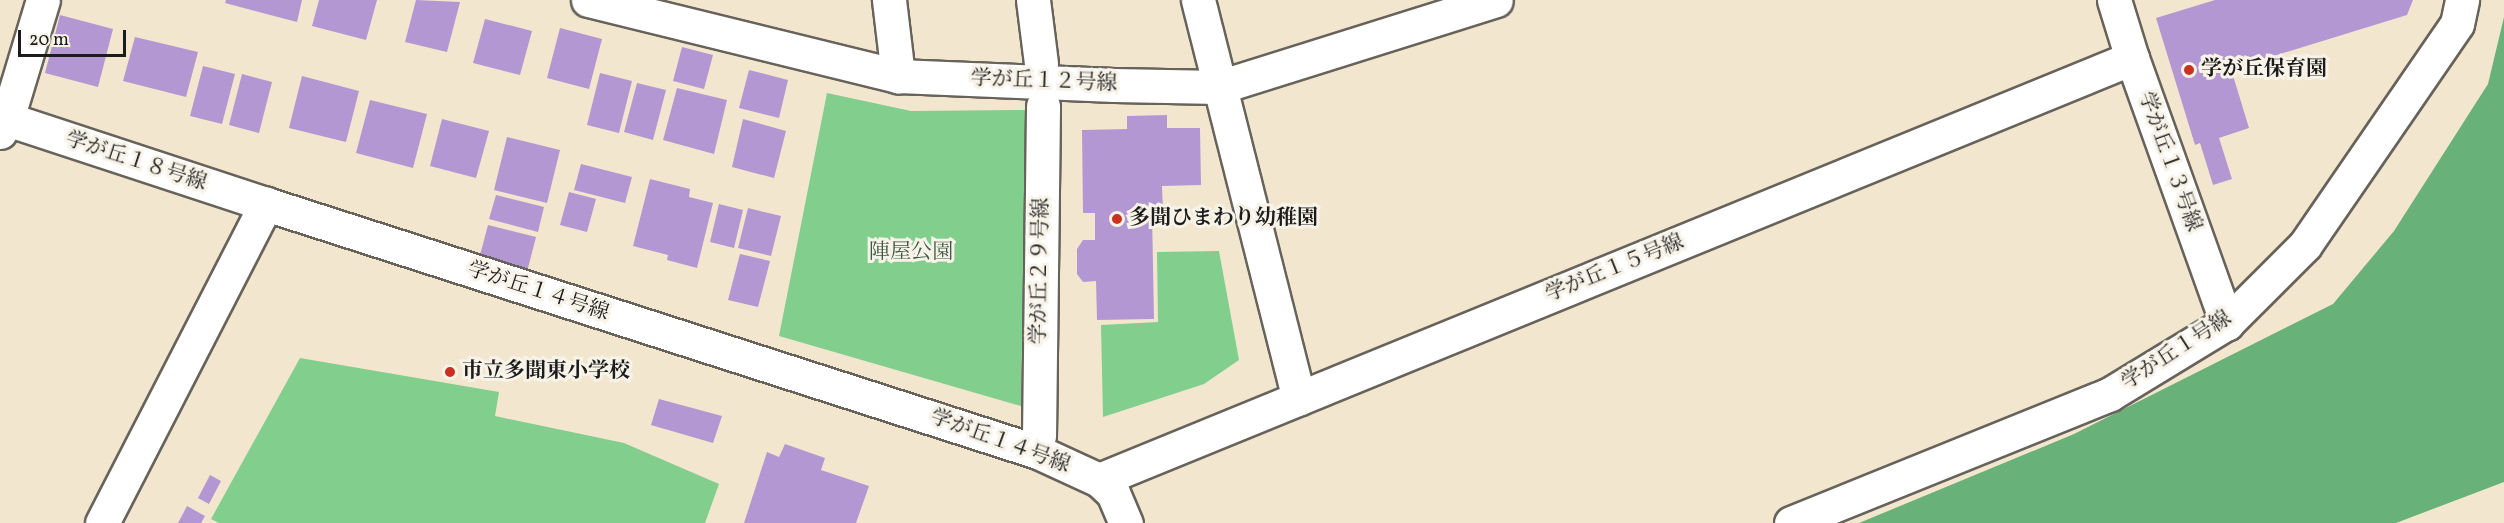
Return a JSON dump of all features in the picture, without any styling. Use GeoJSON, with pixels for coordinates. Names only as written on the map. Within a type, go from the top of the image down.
{"type":"FeatureCollection","features":[{"type":"Feature","properties":{"kind":"street"},"geometry":{"type":"LineString","coordinates":[[3,126],[43,0]]}},
{"type":"Feature","properties":{"kind":"street","name":"学が丘１２号線"},"geometry":{"type":"LineString","coordinates":[[588,0],[898,76],[1091,85],[1219,87],[1496,0]]}},
{"type":"Feature","properties":{"kind":"street"},"geometry":{"type":"LineString","coordinates":[[889,0],[898,76]]}},
{"type":"Feature","properties":{"kind":"street"},"geometry":{"type":"LineString","coordinates":[[1033,0],[1041,63]]}},
{"type":"Feature","properties":{"kind":"street"},"geometry":{"type":"LineString","coordinates":[[1198,0],[1299,398]]}},
{"type":"Feature","properties":{"kind":"street","name":"学が丘１３号線"},"geometry":{"type":"LineString","coordinates":[[2114,0],[2132,58],[2227,323]]}},
{"type":"Feature","properties":{"kind":"street","name":"学が丘１号線"},"geometry":{"type":"LineString","coordinates":[[1791,523],[2110,394],[2227,323],[2305,245],[2457,24],[2462,0]]}},
{"type":"Feature","properties":{"kind":"street","name":"学が丘１５号線"},"geometry":{"type":"LineString","coordinates":[[1099,480],[2132,58]]}},
{"type":"Feature","properties":{"kind":"street","name":"学が丘２９号線"},"geometry":{"type":"LineString","coordinates":[[1039,436],[1043,106]]}},
{"type":"Feature","properties":{"kind":"street","name":"学が丘１８号線"},"geometry":{"type":"LineString","coordinates":[[3,126],[266,204]]}},
{"type":"Feature","properties":{"kind":"street"},"geometry":{"type":"LineString","coordinates":[[102,523],[266,204]]}},
{"type":"Feature","properties":{"kind":"street","name":"学が丘１４号線"},"geometry":{"type":"LineString","coordinates":[[266,204],[1038,452],[1099,480],[1113,493],[1126,523]]}},
{"type":"Feature","properties":{"kind":"green space"},"geometry":{"type":"Polygon","coordinates":[[[2504,17],[2504,482],[2396,523],[1859,523],[2074,434],[2333,304],[2394,231],[2488,84],[2504,17]]]}},
{"type":"Feature","properties":{"kind":"green space","name":"陣屋公園"},"geometry":{"type":"Polygon","coordinates":[[[827,93],[911,111],[1026,110],[1021,406],[779,336],[827,93]]]}},
{"type":"Feature","properties":{"kind":"green space"},"geometry":{"type":"Polygon","coordinates":[[[1219,251],[1239,360],[1204,384],[1103,417],[1101,325],[1158,322],[1157,252],[1219,251]]]}},
{"type":"Feature","properties":{"kind":"green space"},"geometry":{"type":"Polygon","coordinates":[[[300,358],[499,392],[495,416],[624,443],[719,484],[705,523],[219,523],[211,519],[300,358]]]}},
{"type":"Feature","properties":{"kind":"building"},"geometry":{"type":"Polygon","coordinates":[[[226,0],[302,0],[297,22],[225,3],[226,0]]]}},
{"type":"Feature","properties":{"kind":"building"},"geometry":{"type":"Polygon","coordinates":[[[319,0],[377,0],[366,40],[312,26],[319,0]]]}},
{"type":"Feature","properties":{"kind":"building"},"geometry":{"type":"Polygon","coordinates":[[[416,0],[460,2],[447,52],[405,42],[416,0]]]}},
{"type":"Feature","properties":{"kind":"building"},"geometry":{"type":"Polygon","coordinates":[[[2215,0],[2413,0],[2407,15],[2231,69],[2249,128],[2219,138],[2232,179],[2213,185],[2200,143],[2195,145],[2156,18],[2215,0]]]}},
{"type":"Feature","properties":{"kind":"building"},"geometry":{"type":"Polygon","coordinates":[[[60,15],[113,29],[98,87],[45,73],[60,15]]]}},
{"type":"Feature","properties":{"kind":"building"},"geometry":{"type":"Polygon","coordinates":[[[485,19],[532,31],[520,75],[473,63],[485,19]]]}},
{"type":"Feature","properties":{"kind":"building"},"geometry":{"type":"Polygon","coordinates":[[[560,28],[602,39],[589,89],[547,78],[560,28]]]}},
{"type":"Feature","properties":{"kind":"building"},"geometry":{"type":"Polygon","coordinates":[[[135,37],[198,52],[186,97],[123,81],[135,37]]]}},
{"type":"Feature","properties":{"kind":"building"},"geometry":{"type":"Polygon","coordinates":[[[682,47],[713,55],[704,89],[673,81],[682,47]]]}},
{"type":"Feature","properties":{"kind":"building"},"geometry":{"type":"Polygon","coordinates":[[[203,66],[235,74],[222,124],[190,116],[203,66]]]}},
{"type":"Feature","properties":{"kind":"building"},"geometry":{"type":"Polygon","coordinates":[[[749,70],[788,80],[779,118],[739,108],[749,70]]]}},
{"type":"Feature","properties":{"kind":"building"},"geometry":{"type":"Polygon","coordinates":[[[600,73],[632,81],[619,133],[587,125],[600,73]]]}},
{"type":"Feature","properties":{"kind":"building"},"geometry":{"type":"Polygon","coordinates":[[[242,74],[272,82],[259,133],[229,125],[242,74]]]}},
{"type":"Feature","properties":{"kind":"building"},"geometry":{"type":"Polygon","coordinates":[[[302,76],[359,91],[346,142],[289,128],[302,76]]]}},
{"type":"Feature","properties":{"kind":"building"},"geometry":{"type":"Polygon","coordinates":[[[637,83],[666,90],[653,140],[624,132],[637,83]]]}},
{"type":"Feature","properties":{"kind":"building"},"geometry":{"type":"Polygon","coordinates":[[[677,88],[727,100],[714,154],[663,140],[677,88]]]}},
{"type":"Feature","properties":{"kind":"building"},"geometry":{"type":"Polygon","coordinates":[[[370,100],[427,114],[413,168],[356,153],[370,100]]]}},
{"type":"Feature","properties":{"kind":"building"},"geometry":{"type":"Polygon","coordinates":[[[1167,115],[1167,128],[1200,128],[1201,185],[1162,186],[1163,212],[1152,212],[1154,319],[1097,320],[1096,281],[1083,282],[1077,274],[1077,249],[1083,240],[1095,240],[1095,213],[1083,213],[1082,130],[1127,129],[1127,116],[1167,115]]]}},
{"type":"Feature","properties":{"kind":"building"},"geometry":{"type":"Polygon","coordinates":[[[442,119],[489,131],[476,178],[430,166],[442,119]]]}},
{"type":"Feature","properties":{"kind":"building"},"geometry":{"type":"Polygon","coordinates":[[[743,119],[786,131],[774,178],[732,167],[743,119]]]}},
{"type":"Feature","properties":{"kind":"building"},"geometry":{"type":"Polygon","coordinates":[[[507,137],[560,150],[547,203],[494,190],[507,137]]]}},
{"type":"Feature","properties":{"kind":"building"},"geometry":{"type":"Polygon","coordinates":[[[581,164],[632,177],[625,203],[574,190],[581,164]]]}},
{"type":"Feature","properties":{"kind":"building"},"geometry":{"type":"Polygon","coordinates":[[[650,179],[690,189],[689,197],[713,203],[697,268],[667,260],[668,255],[633,246],[650,179]]]}},
{"type":"Feature","properties":{"kind":"building"},"geometry":{"type":"Polygon","coordinates":[[[569,192],[596,199],[587,232],[560,225],[569,192]]]}},
{"type":"Feature","properties":{"kind":"building"},"geometry":{"type":"Polygon","coordinates":[[[496,195],[544,207],[538,232],[489,219],[496,195]]]}},
{"type":"Feature","properties":{"kind":"building"},"geometry":{"type":"Polygon","coordinates":[[[719,204],[743,210],[734,248],[710,242],[719,204]]]}},
{"type":"Feature","properties":{"kind":"building"},"geometry":{"type":"Polygon","coordinates":[[[748,208],[781,216],[771,256],[738,248],[748,208]]]}},
{"type":"Feature","properties":{"kind":"building"},"geometry":{"type":"Polygon","coordinates":[[[488,225],[536,237],[527,272],[479,259],[488,225]]]}},
{"type":"Feature","properties":{"kind":"building"},"geometry":{"type":"Polygon","coordinates":[[[740,254],[770,261],[758,307],[728,300],[740,254]]]}},
{"type":"Feature","properties":{"kind":"building"},"geometry":{"type":"Polygon","coordinates":[[[659,399],[722,416],[713,443],[651,425],[659,399]]]}},
{"type":"Feature","properties":{"kind":"building"},"geometry":{"type":"Polygon","coordinates":[[[785,444],[825,458],[821,470],[869,486],[856,523],[744,523],[767,452],[779,457],[785,444]]]}},
{"type":"Feature","properties":{"kind":"building"},"geometry":{"type":"Polygon","coordinates":[[[210,475],[221,481],[209,504],[198,498],[210,475]]]}},
{"type":"Feature","properties":{"kind":"building"},"geometry":{"type":"Polygon","coordinates":[[[187,506],[205,516],[201,523],[178,523],[187,506]]]}},
{"type":"Feature","properties":{"kind":"place","name":"学が丘保育園"},"geometry":{"type":"Point","coordinates":[2189,70]}},
{"type":"Feature","properties":{"kind":"place","name":"多聞ひまわり幼稚園"},"geometry":{"type":"Point","coordinates":[1117,219]}},
{"type":"Feature","properties":{"kind":"place","name":"市立多聞東小学校"},"geometry":{"type":"Point","coordinates":[450,372]}}]}
